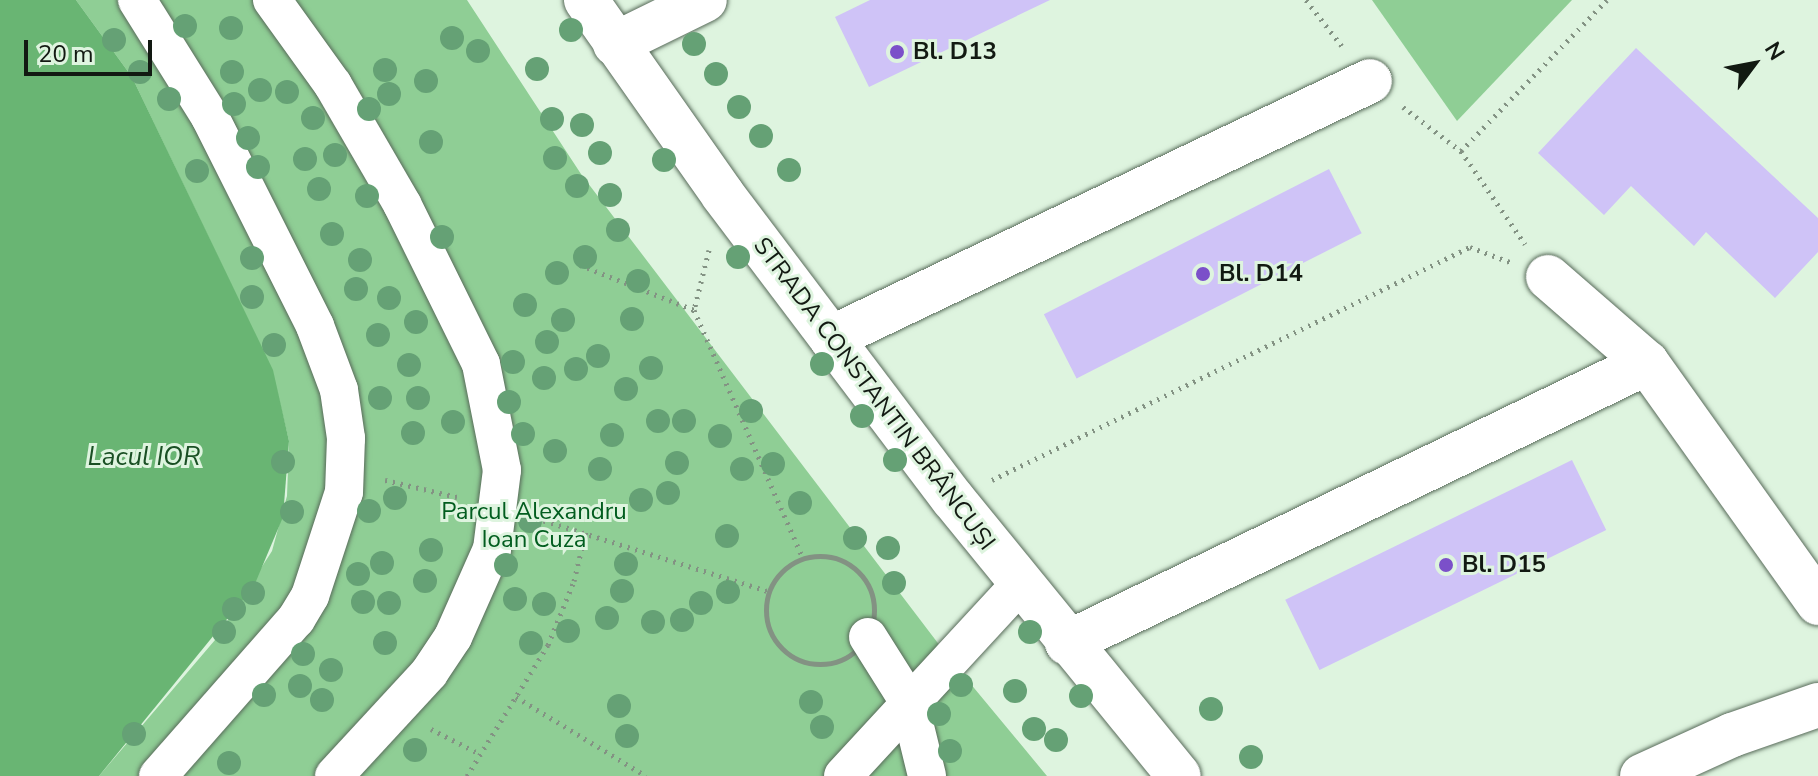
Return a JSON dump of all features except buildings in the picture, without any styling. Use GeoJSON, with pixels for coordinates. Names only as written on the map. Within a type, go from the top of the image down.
{"type":"FeatureCollection","features":[{"type":"Feature","properties":{"kind":"street"},"geometry":{"type":"LineString","coordinates":[[137,0],[210,117],[328,356],[344,416],[345,470],[330,546],[303,608],[158,776]]}},
{"type":"Feature","properties":{"kind":"street"},"geometry":{"type":"LineString","coordinates":[[272,0],[333,85],[402,204],[481,364],[502,470],[492,549],[475,595],[429,673],[334,776]]}},
{"type":"Feature","properties":{"kind":"street","name":"STRADA CONSTANTIN BRÂNCUȘI"},"geometry":{"type":"LineString","coordinates":[[586,0],[723,195],[953,499],[1019,585],[1179,776]]}},
{"type":"Feature","properties":{"kind":"street"},"geometry":{"type":"LineString","coordinates":[[615,44],[705,0]]}},
{"type":"Feature","properties":{"kind":"street"},"geometry":{"type":"LineString","coordinates":[[831,338],[1370,81]]}},
{"type":"Feature","properties":{"kind":"street"},"geometry":{"type":"LineString","coordinates":[[1548,277],[1647,363],[1818,603]]}},
{"type":"Feature","properties":{"kind":"street"},"geometry":{"type":"LineString","coordinates":[[1067,643],[1647,363]]}},
{"type":"Feature","properties":{"kind":"street"},"geometry":{"type":"LineString","coordinates":[[843,776],[1019,585]]}},
{"type":"Feature","properties":{"kind":"street"},"geometry":{"type":"LineString","coordinates":[[868,637],[909,702],[927,776]]}},
{"type":"Feature","properties":{"kind":"street"},"geometry":{"type":"LineString","coordinates":[[1642,776],[1732,735],[1818,705]]}},
{"type":"Feature","properties":{"kind":"path"},"geometry":{"type":"LineString","coordinates":[[1306,0],[1370,81],[1461,151],[1548,277]]}},
{"type":"Feature","properties":{"kind":"path"},"geometry":{"type":"LineString","coordinates":[[1461,151],[1607,0]]}},
{"type":"Feature","properties":{"kind":"path"},"geometry":{"type":"LineString","coordinates":[[723,195],[694,310],[803,558],[779,575],[768,591],[765,618],[777,645],[798,661],[825,664]]}},
{"type":"Feature","properties":{"kind":"path"},"geometry":{"type":"LineString","coordinates":[[953,499],[1470,247],[1548,277]]}},
{"type":"Feature","properties":{"kind":"path"},"geometry":{"type":"LineString","coordinates":[[580,265],[694,310]]}},
{"type":"Feature","properties":{"kind":"path"},"geometry":{"type":"LineString","coordinates":[[345,470],[586,531],[768,591]]}},
{"type":"Feature","properties":{"kind":"path"},"geometry":{"type":"LineString","coordinates":[[467,776],[548,645],[574,581],[586,531]]}},
{"type":"Feature","properties":{"kind":"path"},"geometry":{"type":"LineString","coordinates":[[516,697],[646,776]]}},
{"type":"Feature","properties":{"kind":"path"},"geometry":{"type":"LineString","coordinates":[[394,710],[480,754]]}},
{"type":"Feature","properties":{"kind":"green space","name":"Parcul Alexandru Ioan Cuza"},"geometry":{"type":"Polygon","coordinates":[[[76,0],[467,0],[581,174],[950,659],[1047,776],[99,776],[215,640],[272,551],[287,496],[289,441],[272,370],[132,77],[76,0]]]}},
{"type":"Feature","properties":{"kind":"green space"},"geometry":{"type":"Polygon","coordinates":[[[1372,0],[1572,0],[1457,121],[1372,0]]]}},
{"type":"Feature","properties":{"kind":"water","name":"Lacul IOR"},"geometry":{"type":"Polygon","coordinates":[[[0,0],[76,0],[132,77],[273,370],[289,441],[283,517],[254,586],[99,776],[0,776],[0,0]]]}},
{"type":"Feature","properties":{"kind":"place","name":"Bl. D13"},"geometry":{"type":"Point","coordinates":[897,52]}},
{"type":"Feature","properties":{"kind":"place","name":"Bl. D14"},"geometry":{"type":"Point","coordinates":[1203,274]}},
{"type":"Feature","properties":{"kind":"place","name":"Bl. D15"},"geometry":{"type":"Point","coordinates":[1446,565]}}]}
